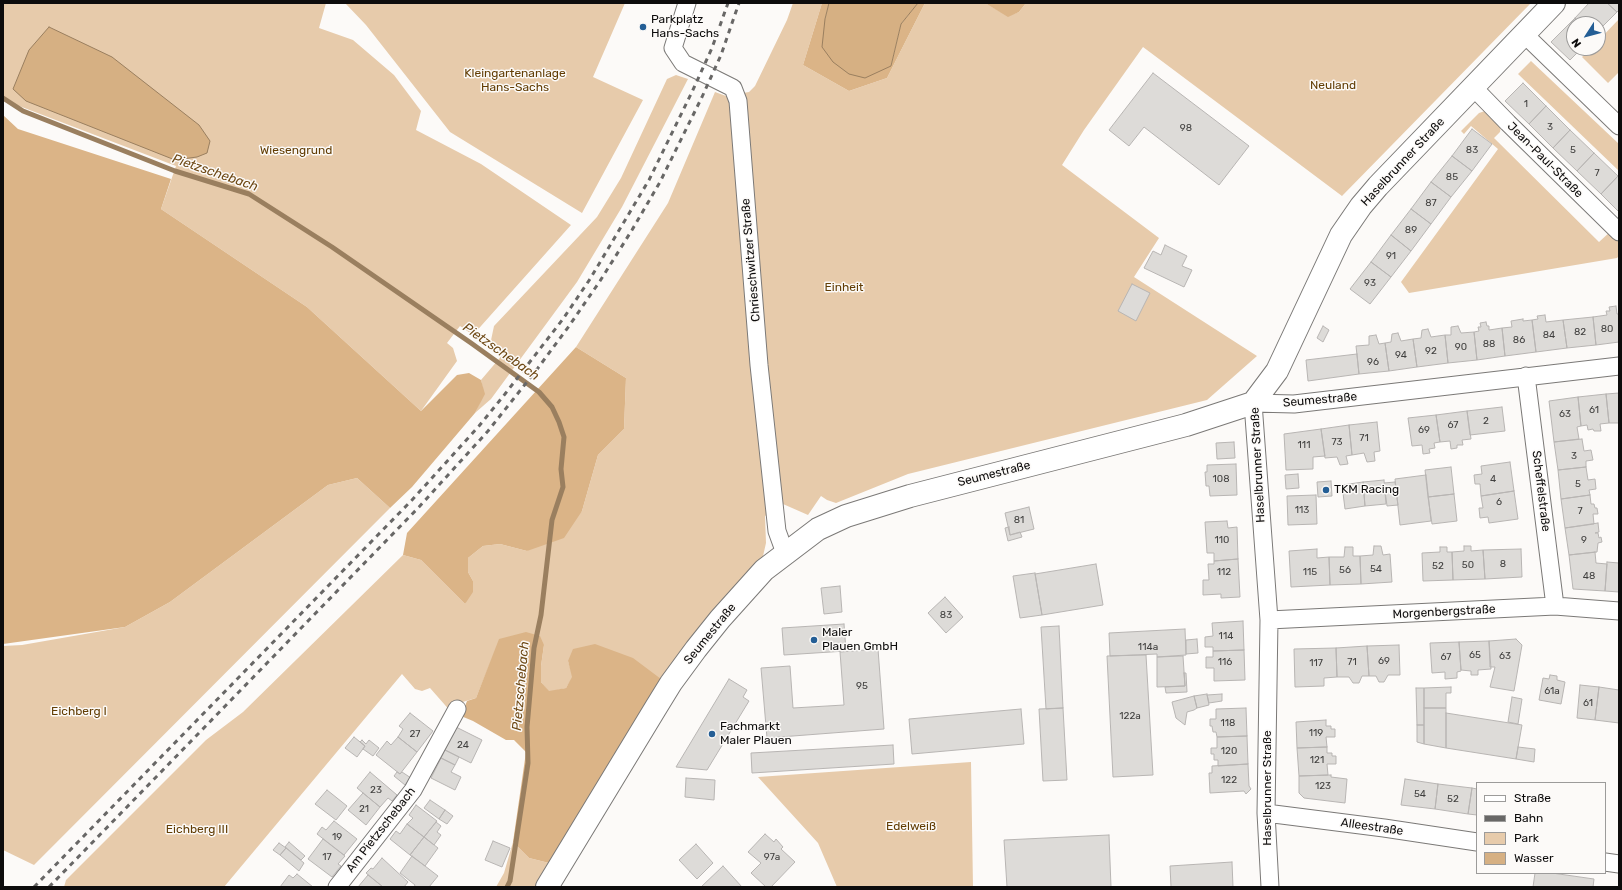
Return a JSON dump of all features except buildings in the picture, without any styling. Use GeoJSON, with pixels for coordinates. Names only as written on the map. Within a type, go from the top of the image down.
{"type":"FeatureCollection","features":[{"type":"Feature","properties":{"kind":"street","name":"Chrieschwitzer Straße"},"geometry":{"type":"LineString","coordinates":[[687,3],[673,48],[683,63],[733,88],[738,101],[760,373],[777,531],[785,553]]}},
{"type":"Feature","properties":{"kind":"street","name":"Haselbrunner Straße"},"geometry":{"type":"LineString","coordinates":[[1270,887],[1266,813],[1269,620],[1253,403],[1277,371],[1341,235],[1361,206],[1378,186],[1554,3]]}},
{"type":"Feature","properties":{"kind":"street"},"geometry":{"type":"LineString","coordinates":[[1524,34],[1619,126]]}},
{"type":"Feature","properties":{"kind":"street","name":"Jean-Paul-Straße"},"geometry":{"type":"LineString","coordinates":[[1473,87],[1508,124],[1619,232]]}},
{"type":"Feature","properties":{"kind":"street","name":"Seumestraße"},"geometry":{"type":"LineString","coordinates":[[547,887],[671,683],[720,619],[764,570],[818,529],[846,516],[910,496],[1186,425],[1253,403],[1294,404],[1619,366]]}},
{"type":"Feature","properties":{"kind":"street","name":"Scheffelstraße"},"geometry":{"type":"LineString","coordinates":[[1526,376],[1555,606]]}},
{"type":"Feature","properties":{"kind":"street","name":"Morgenbergstraße"},"geometry":{"type":"LineString","coordinates":[[1269,620],[1555,606],[1619,611]]}},
{"type":"Feature","properties":{"kind":"street","name":"Am Pietzschebach"},"geometry":{"type":"LineString","coordinates":[[337,887],[413,790],[457,709]]}},
{"type":"Feature","properties":{"kind":"street","name":"Alleestraße"},"geometry":{"type":"LineString","coordinates":[[1266,813],[1476,842]]}},
{"type":"Feature","properties":{"kind":"street"},"geometry":{"type":"LineString","coordinates":[[1606,862],[1619,864]]}},
{"type":"Feature","properties":{"kind":"green space","name":"Wiesengrund"},"geometry":{"type":"Polygon","coordinates":[[[3,3],[326,3],[319,28],[353,40],[394,75],[421,111],[416,130],[481,164],[571,225],[473,335],[460,326],[447,343],[453,348],[457,361],[421,411],[307,307],[161,209],[176,166],[14,104],[3,96],[3,3]]]}},
{"type":"Feature","properties":{"kind":"green space","name":"Kleingartenanlage Hans-Sachs"},"geometry":{"type":"Polygon","coordinates":[[[345,3],[625,3],[593,77],[643,100],[582,213],[450,132],[366,25],[345,3]]]}},
{"type":"Feature","properties":{"kind":"green space"},"geometry":{"type":"Polygon","coordinates":[[[793,3],[822,3],[803,65],[849,91],[887,78],[925,3],[985,3],[1008,16],[1019,12],[1026,3],[1531,3],[1342,196],[1143,47],[1084,130],[1062,165],[1159,238],[1134,277],[1257,356],[1207,400],[908,474],[836,503],[821,496],[808,515],[783,504],[765,516],[766,543],[761,565],[665,682],[568,661],[573,677],[566,688],[549,692],[541,682],[541,666],[544,645],[500,639],[476,698],[456,704],[452,713],[430,688],[422,691],[415,689],[402,674],[224,887],[64,887],[66,880],[206,740],[243,712],[403,555],[421,560],[465,604],[473,581],[468,572],[468,558],[483,546],[500,544],[527,551],[582,511],[598,455],[624,429],[626,378],[576,347],[668,203],[715,92],[726,96],[749,92],[755,86],[787,20],[793,3]]]}},
{"type":"Feature","properties":{"kind":"green space"},"geometry":{"type":"Polygon","coordinates":[[[1619,19],[1619,72],[1608,83],[1582,57],[1606,56],[1606,33],[1619,19]]]}},
{"type":"Feature","properties":{"kind":"green space"},"geometry":{"type":"Polygon","coordinates":[[[1531,61],[1619,144],[1619,171],[1518,74],[1531,61]]]}},
{"type":"Feature","properties":{"kind":"green space"},"geometry":{"type":"Polygon","coordinates":[[[676,75],[688,79],[622,207],[577,282],[491,399],[475,413],[484,394],[481,380],[504,353],[490,345],[494,326],[597,217],[621,178],[667,79],[676,75]]]}},
{"type":"Feature","properties":{"kind":"green space"},"geometry":{"type":"Polygon","coordinates":[[[1485,111],[1501,126],[1500,132],[1494,138],[1599,242],[1611,231],[1619,240],[1619,256],[1617,258],[1409,293],[1401,282],[1498,149],[1471,126],[1464,134],[1461,131],[1479,113],[1485,111]]]}},
{"type":"Feature","properties":{"kind":"green space","name":"Eichberg I"},"geometry":{"type":"Polygon","coordinates":[[[357,478],[390,508],[34,865],[3,850],[3,646],[22,645],[125,627],[170,602],[328,485],[357,478]]]}},
{"type":"Feature","properties":{"kind":"green space","name":"Edelweiß"},"geometry":{"type":"Polygon","coordinates":[[[971,762],[973,887],[837,887],[818,843],[758,777],[971,762]]]}},
{"type":"Feature","properties":{"kind":"green space"},"geometry":{"type":"Polygon","coordinates":[[[513,842],[529,858],[553,864],[539,887],[496,887],[504,873],[513,842]]]}},
{"type":"Feature","properties":{"kind":"shaded area"},"geometry":{"type":"Polygon","coordinates":[[[822,3],[829,3],[825,19],[891,66],[901,24],[918,3],[925,3],[887,78],[849,91],[803,65],[822,3]]]}},
{"type":"Feature","properties":{"kind":"shaded area"},"geometry":{"type":"Polygon","coordinates":[[[985,3],[1026,3],[1019,12],[1008,17],[985,3]]]}},
{"type":"Feature","properties":{"kind":"shaded area"},"geometry":{"type":"Polygon","coordinates":[[[3,115],[18,129],[171,179],[161,209],[307,307],[421,411],[457,375],[469,373],[481,380],[485,394],[475,413],[412,487],[390,508],[357,478],[328,485],[170,602],[125,627],[3,644],[3,115]]]}},
{"type":"Feature","properties":{"kind":"shaded area"},"geometry":{"type":"Polygon","coordinates":[[[576,347],[626,378],[624,429],[598,455],[582,511],[564,538],[527,551],[500,544],[483,546],[468,558],[468,572],[473,581],[473,592],[465,604],[421,560],[403,555],[407,533],[576,347]]]}},
{"type":"Feature","properties":{"kind":"shaded area"},"geometry":{"type":"Polygon","coordinates":[[[526,632],[540,636],[544,645],[541,666],[541,682],[549,691],[566,688],[572,677],[568,661],[573,649],[595,644],[633,658],[665,682],[553,864],[529,858],[513,842],[526,752],[514,740],[506,740],[473,721],[461,716],[467,701],[476,698],[499,639],[526,632]]]}},
{"type":"Feature","properties":{"kind":"water"},"geometry":{"type":"Polygon","coordinates":[[[829,3],[918,3],[901,24],[891,66],[865,78],[849,74],[833,62],[822,47],[825,19],[829,3]]]}},
{"type":"Feature","properties":{"kind":"water"},"geometry":{"type":"Polygon","coordinates":[[[49,27],[112,57],[199,125],[210,141],[207,153],[197,157],[175,160],[26,101],[13,89],[29,50],[49,27]]]}},
{"type":"Feature","properties":{"kind":"waterway","name":"Pietzschebach"},"geometry":{"type":"LineString","coordinates":[[3,98],[23,111],[175,171],[249,194],[332,247],[471,343],[539,392],[552,407],[564,437],[561,469],[563,487],[552,520],[541,615],[534,648],[527,727],[528,763],[510,881],[507,887]]}},
{"type":"Feature","properties":{"kind":"railway"},"geometry":{"type":"LineString","coordinates":[[34,887],[412,500],[479,426],[505,394],[563,319],[590,279],[649,180],[712,48],[728,3]]}},
{"type":"Feature","properties":{"kind":"railway"},"geometry":{"type":"LineString","coordinates":[[49,887],[419,507],[488,431],[538,368],[600,281],[660,182],[721,55],[739,3]]}},
{"type":"Feature","properties":{"kind":"place","name":"Parkplatz Hans-Sachs"},"geometry":{"type":"Point","coordinates":[643,27]}},
{"type":"Feature","properties":{"kind":"place","name":"TKM Racing"},"geometry":{"type":"Point","coordinates":[1326,490]}},
{"type":"Feature","properties":{"kind":"place","name":"Maler Plauen GmbH"},"geometry":{"type":"Point","coordinates":[814,640]}},
{"type":"Feature","properties":{"kind":"place","name":"Fachmarkt Maler Plauen"},"geometry":{"type":"Point","coordinates":[712,734]}},
{"type":"Feature","properties":{"kind":"park label","name":"Neuland"},"geometry":{"type":"Point","coordinates":[1333,86]}},
{"type":"Feature","properties":{"kind":"park label","name":"Einheit"},"geometry":{"type":"Point","coordinates":[844,288]}},
{"type":"Feature","properties":{"kind":"park label","name":"Eichberg III"},"geometry":{"type":"Point","coordinates":[197,830]}}]}
